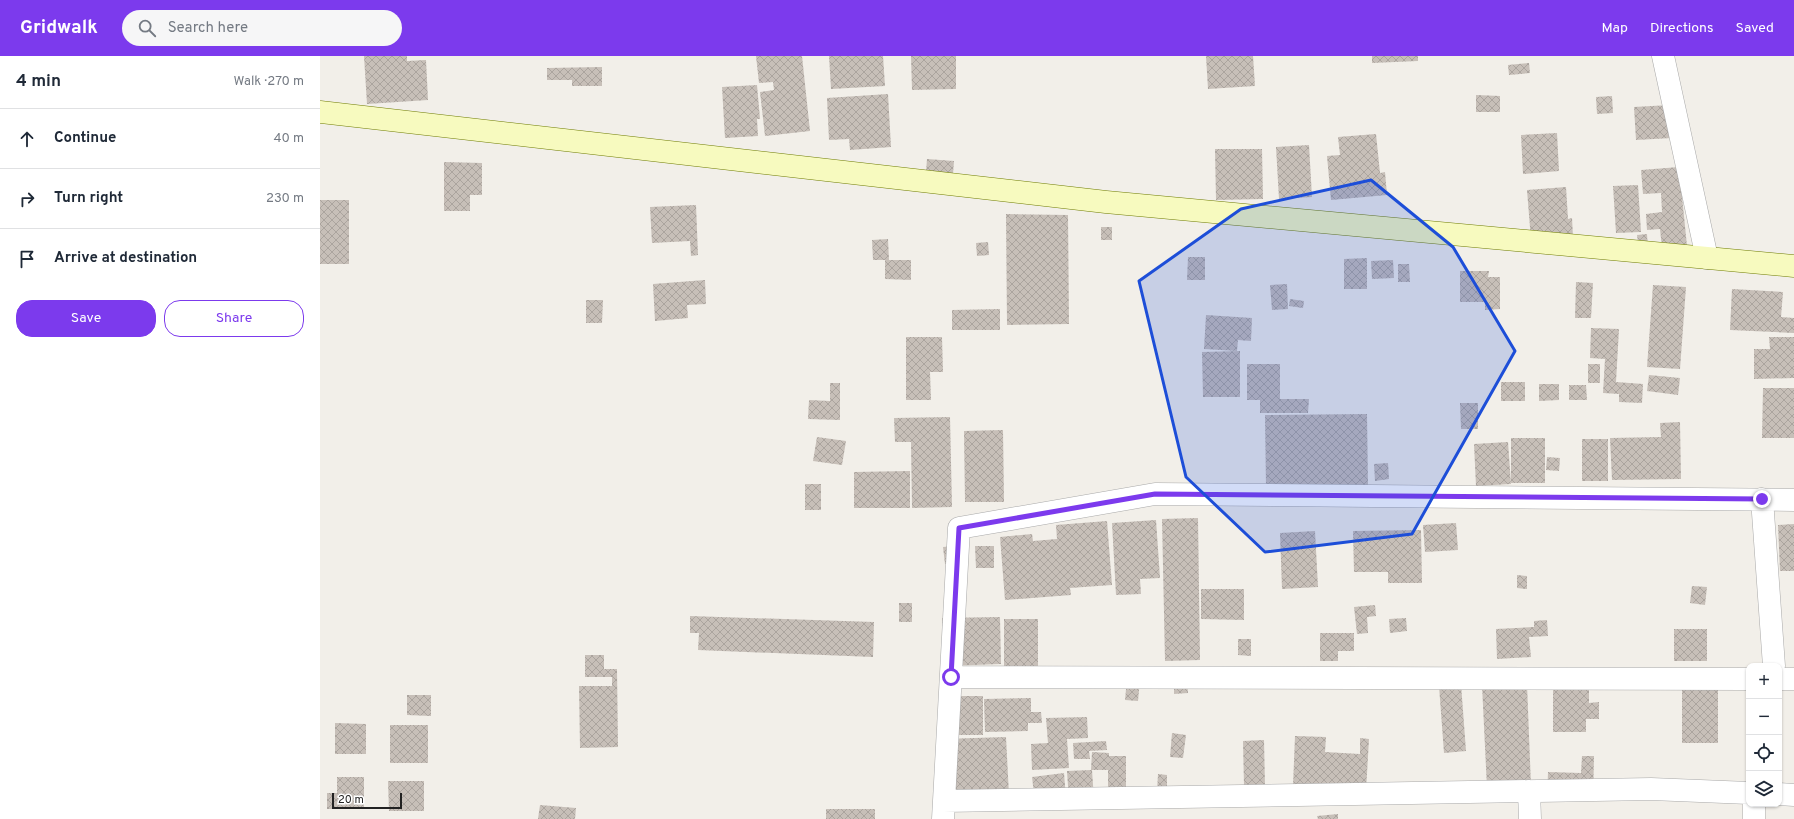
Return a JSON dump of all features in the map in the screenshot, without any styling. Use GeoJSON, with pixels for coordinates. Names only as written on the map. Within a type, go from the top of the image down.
{"type":"FeatureCollection","features":[{"type":"Feature","properties":{"kind":"street"},"geometry":{"type":"LineString","coordinates":[[1663,56],[1707,258]]}},
{"type":"Feature","properties":{"kind":"street"},"geometry":{"type":"LineString","coordinates":[[320,112],[1106,202],[1794,266]]}},
{"type":"Feature","properties":{"kind":"street"},"geometry":{"type":"LineString","coordinates":[[1746,793],[1651,789],[1529,791],[944,810],[959,528],[1155,494],[1794,500]]}},
{"type":"Feature","properties":{"kind":"street"},"geometry":{"type":"LineString","coordinates":[[1762,499],[1774,663]]}},
{"type":"Feature","properties":{"kind":"street"},"geometry":{"type":"LineString","coordinates":[[951,677],[1746,679]]}},
{"type":"Feature","properties":{"kind":"street"},"geometry":{"type":"LineString","coordinates":[[1782,680],[1794,680]]}},
{"type":"Feature","properties":{"kind":"street"},"geometry":{"type":"LineString","coordinates":[[1529,791],[1530,819]]}},
{"type":"Feature","properties":{"kind":"street"},"geometry":{"type":"LineString","coordinates":[[1782,794],[1794,795]]}},
{"type":"Feature","properties":{"kind":"street"},"geometry":{"type":"LineString","coordinates":[[1754,807],[1754,819]]}},
{"type":"Feature","properties":{"kind":"highlighted area"},"geometry":{"type":"Polygon","coordinates":[[[1371,180],[1453,247],[1515,351],[1412,534],[1265,552],[1186,477],[1139,281],[1241,209],[1371,180]]]}},
{"type":"Feature","properties":{"kind":"building"},"geometry":{"type":"Polygon","coordinates":[[[364,56],[407,56],[407,61],[426,60],[428,100],[367,104],[364,56]]]}},
{"type":"Feature","properties":{"kind":"building"},"geometry":{"type":"Polygon","coordinates":[[[756,56],[802,56],[810,131],[765,136],[760,92],[774,90],[773,82],[759,83],[756,56]]]}},
{"type":"Feature","properties":{"kind":"building"},"geometry":{"type":"Polygon","coordinates":[[[829,56],[883,56],[885,86],[831,89],[829,56]]]}},
{"type":"Feature","properties":{"kind":"building"},"geometry":{"type":"Polygon","coordinates":[[[911,56],[956,56],[956,89],[912,90],[911,56]]]}},
{"type":"Feature","properties":{"kind":"building"},"geometry":{"type":"Polygon","coordinates":[[[1206,56],[1253,56],[1255,86],[1208,89],[1206,56]]]}},
{"type":"Feature","properties":{"kind":"building"},"geometry":{"type":"Polygon","coordinates":[[[1372,56],[1418,56],[1418,61],[1372,63],[1372,56]]]}},
{"type":"Feature","properties":{"kind":"building"},"geometry":{"type":"Polygon","coordinates":[[[1529,63],[1530,73],[1509,75],[1508,65],[1529,63]]]}},
{"type":"Feature","properties":{"kind":"building"},"geometry":{"type":"Polygon","coordinates":[[[602,67],[602,86],[572,86],[572,80],[547,80],[547,68],[602,67]]]}},
{"type":"Feature","properties":{"kind":"building"},"geometry":{"type":"Polygon","coordinates":[[[757,85],[760,119],[757,119],[758,136],[725,138],[722,87],[757,85]]]}},
{"type":"Feature","properties":{"kind":"building"},"geometry":{"type":"Polygon","coordinates":[[[888,94],[891,147],[850,150],[849,139],[829,140],[827,98],[888,94]]]}},
{"type":"Feature","properties":{"kind":"building"},"geometry":{"type":"Polygon","coordinates":[[[1476,95],[1500,96],[1500,112],[1476,112],[1476,95]]]}},
{"type":"Feature","properties":{"kind":"building"},"geometry":{"type":"Polygon","coordinates":[[[1612,96],[1613,113],[1597,114],[1596,97],[1612,96]]]}},
{"type":"Feature","properties":{"kind":"building"},"geometry":{"type":"Polygon","coordinates":[[[1670,105],[1672,138],[1636,140],[1634,107],[1670,105]]]}},
{"type":"Feature","properties":{"kind":"building"},"geometry":{"type":"Polygon","coordinates":[[[1557,133],[1559,171],[1523,174],[1521,135],[1557,133]]]}},
{"type":"Feature","properties":{"kind":"building"},"geometry":{"type":"Polygon","coordinates":[[[1376,134],[1380,173],[1385,172],[1387,195],[1331,200],[1327,156],[1340,155],[1338,137],[1376,134]]]}},
{"type":"Feature","properties":{"kind":"building"},"geometry":{"type":"Polygon","coordinates":[[[1309,145],[1312,197],[1279,199],[1276,147],[1309,145]]]}},
{"type":"Feature","properties":{"kind":"building"},"geometry":{"type":"Polygon","coordinates":[[[1215,149],[1262,149],[1263,199],[1216,200],[1215,149]]]}},
{"type":"Feature","properties":{"kind":"building"},"geometry":{"type":"Polygon","coordinates":[[[927,159],[954,161],[953,174],[926,172],[927,159]]]}},
{"type":"Feature","properties":{"kind":"building"},"geometry":{"type":"Polygon","coordinates":[[[444,162],[482,163],[482,195],[470,195],[470,211],[444,211],[444,162]]]}},
{"type":"Feature","properties":{"kind":"building"},"geometry":{"type":"Polygon","coordinates":[[[1679,167],[1687,246],[1662,248],[1660,229],[1647,230],[1646,214],[1662,212],[1661,193],[1643,194],[1641,170],[1679,167]]]}},
{"type":"Feature","properties":{"kind":"building"},"geometry":{"type":"Polygon","coordinates":[[[1638,185],[1641,232],[1616,233],[1613,186],[1638,185]]]}},
{"type":"Feature","properties":{"kind":"building"},"geometry":{"type":"Polygon","coordinates":[[[1566,187],[1568,219],[1572,218],[1573,237],[1531,240],[1527,190],[1566,187]]]}},
{"type":"Feature","properties":{"kind":"building"},"geometry":{"type":"Polygon","coordinates":[[[320,200],[349,200],[349,264],[320,264],[320,200]]]}},
{"type":"Feature","properties":{"kind":"building"},"geometry":{"type":"Polygon","coordinates":[[[696,205],[698,255],[691,256],[690,241],[652,243],[650,207],[696,205]]]}},
{"type":"Feature","properties":{"kind":"building"},"geometry":{"type":"Polygon","coordinates":[[[1006,214],[1068,215],[1069,324],[1007,325],[1006,214]]]}},
{"type":"Feature","properties":{"kind":"building"},"geometry":{"type":"Polygon","coordinates":[[[1101,227],[1112,227],[1112,240],[1101,240],[1101,227]]]}},
{"type":"Feature","properties":{"kind":"building"},"geometry":{"type":"Polygon","coordinates":[[[1647,234],[1648,250],[1639,251],[1637,235],[1647,234]]]}},
{"type":"Feature","properties":{"kind":"building"},"geometry":{"type":"Polygon","coordinates":[[[888,239],[889,260],[911,260],[911,280],[885,279],[885,260],[873,260],[872,240],[888,239]]]}},
{"type":"Feature","properties":{"kind":"building"},"geometry":{"type":"Polygon","coordinates":[[[988,242],[989,255],[977,256],[976,243],[988,242]]]}},
{"type":"Feature","properties":{"kind":"building"},"geometry":{"type":"Polygon","coordinates":[[[1188,257],[1205,257],[1205,280],[1187,280],[1188,257]]]}},
{"type":"Feature","properties":{"kind":"building"},"geometry":{"type":"Polygon","coordinates":[[[1367,258],[1367,289],[1344,289],[1344,259],[1367,258]]]}},
{"type":"Feature","properties":{"kind":"building"},"geometry":{"type":"Polygon","coordinates":[[[1393,260],[1394,278],[1372,279],[1371,261],[1393,260]]]}},
{"type":"Feature","properties":{"kind":"building"},"geometry":{"type":"Polygon","coordinates":[[[1398,264],[1409,264],[1410,282],[1398,282],[1398,264]]]}},
{"type":"Feature","properties":{"kind":"building"},"geometry":{"type":"Polygon","coordinates":[[[1460,271],[1489,271],[1488,277],[1500,277],[1500,309],[1485,310],[1485,302],[1460,302],[1460,271]]]}},
{"type":"Feature","properties":{"kind":"building"},"geometry":{"type":"Polygon","coordinates":[[[705,280],[706,304],[687,305],[688,318],[655,321],[653,284],[705,280]]]}},
{"type":"Feature","properties":{"kind":"building"},"geometry":{"type":"Polygon","coordinates":[[[1576,282],[1593,283],[1591,318],[1575,318],[1576,282]]]}},
{"type":"Feature","properties":{"kind":"building"},"geometry":{"type":"Polygon","coordinates":[[[1287,284],[1288,309],[1272,310],[1270,285],[1287,284]]]}},
{"type":"Feature","properties":{"kind":"building"},"geometry":{"type":"Polygon","coordinates":[[[1653,285],[1686,287],[1680,369],[1647,367],[1653,285]]]}},
{"type":"Feature","properties":{"kind":"building"},"geometry":{"type":"Polygon","coordinates":[[[1732,289],[1783,292],[1781,317],[1794,318],[1794,333],[1730,330],[1732,289]]]}},
{"type":"Feature","properties":{"kind":"building"},"geometry":{"type":"Polygon","coordinates":[[[1290,299],[1304,301],[1303,308],[1289,306],[1290,299]]]}},
{"type":"Feature","properties":{"kind":"building"},"geometry":{"type":"Polygon","coordinates":[[[586,300],[603,300],[602,323],[586,323],[586,300]]]}},
{"type":"Feature","properties":{"kind":"building"},"geometry":{"type":"Polygon","coordinates":[[[1000,309],[1000,330],[952,330],[952,310],[1000,309]]]}},
{"type":"Feature","properties":{"kind":"building"},"geometry":{"type":"Polygon","coordinates":[[[1206,315],[1252,318],[1251,341],[1238,340],[1237,351],[1204,349],[1206,315]]]}},
{"type":"Feature","properties":{"kind":"building"},"geometry":{"type":"Polygon","coordinates":[[[1591,328],[1619,329],[1616,382],[1643,384],[1642,403],[1619,402],[1619,394],[1603,393],[1605,359],[1590,358],[1591,328]]]}},
{"type":"Feature","properties":{"kind":"building"},"geometry":{"type":"Polygon","coordinates":[[[906,337],[942,337],[943,372],[930,372],[931,400],[906,400],[906,337]]]}},
{"type":"Feature","properties":{"kind":"building"},"geometry":{"type":"Polygon","coordinates":[[[1769,337],[1794,337],[1794,378],[1754,379],[1754,349],[1770,349],[1769,337]]]}},
{"type":"Feature","properties":{"kind":"building"},"geometry":{"type":"Polygon","coordinates":[[[1240,351],[1240,397],[1203,397],[1202,352],[1240,351]]]}},
{"type":"Feature","properties":{"kind":"building"},"geometry":{"type":"Polygon","coordinates":[[[1247,364],[1280,364],[1280,399],[1309,399],[1308,413],[1260,413],[1260,400],[1247,400],[1247,364]]]}},
{"type":"Feature","properties":{"kind":"building"},"geometry":{"type":"Polygon","coordinates":[[[1588,364],[1600,364],[1600,383],[1588,383],[1588,364]]]}},
{"type":"Feature","properties":{"kind":"building"},"geometry":{"type":"Polygon","coordinates":[[[1649,375],[1680,378],[1678,395],[1647,391],[1649,375]]]}},
{"type":"Feature","properties":{"kind":"building"},"geometry":{"type":"Polygon","coordinates":[[[1501,382],[1525,382],[1525,401],[1501,401],[1501,382]]]}},
{"type":"Feature","properties":{"kind":"building"},"geometry":{"type":"Polygon","coordinates":[[[830,383],[840,383],[840,420],[808,419],[809,400],[830,401],[830,383]]]}},
{"type":"Feature","properties":{"kind":"building"},"geometry":{"type":"Polygon","coordinates":[[[1539,384],[1559,384],[1559,400],[1539,401],[1539,384]]]}},
{"type":"Feature","properties":{"kind":"building"},"geometry":{"type":"Polygon","coordinates":[[[1569,385],[1586,385],[1587,400],[1569,400],[1569,385]]]}},
{"type":"Feature","properties":{"kind":"building"},"geometry":{"type":"Polygon","coordinates":[[[1763,388],[1794,388],[1794,438],[1762,438],[1763,388]]]}},
{"type":"Feature","properties":{"kind":"building"},"geometry":{"type":"Polygon","coordinates":[[[1460,403],[1478,403],[1478,429],[1461,429],[1460,403]]]}},
{"type":"Feature","properties":{"kind":"building"},"geometry":{"type":"Polygon","coordinates":[[[1367,414],[1368,486],[1266,487],[1265,415],[1367,414]]]}},
{"type":"Feature","properties":{"kind":"building"},"geometry":{"type":"Polygon","coordinates":[[[950,417],[952,507],[912,508],[911,442],[895,442],[894,418],[950,417]]]}},
{"type":"Feature","properties":{"kind":"building"},"geometry":{"type":"Polygon","coordinates":[[[1680,422],[1681,479],[1612,480],[1610,438],[1661,437],[1660,423],[1680,422]]]}},
{"type":"Feature","properties":{"kind":"building"},"geometry":{"type":"Polygon","coordinates":[[[1003,430],[1004,502],[965,502],[964,431],[1003,430]]]}},
{"type":"Feature","properties":{"kind":"building"},"geometry":{"type":"Polygon","coordinates":[[[817,437],[846,441],[842,465],[813,461],[817,437]]]}},
{"type":"Feature","properties":{"kind":"building"},"geometry":{"type":"Polygon","coordinates":[[[1511,438],[1545,438],[1545,483],[1511,483],[1511,438]]]}},
{"type":"Feature","properties":{"kind":"building"},"geometry":{"type":"Polygon","coordinates":[[[1582,439],[1608,439],[1608,481],[1582,481],[1582,439]]]}},
{"type":"Feature","properties":{"kind":"building"},"geometry":{"type":"Polygon","coordinates":[[[1508,442],[1511,484],[1476,486],[1474,444],[1508,442]]]}},
{"type":"Feature","properties":{"kind":"building"},"geometry":{"type":"Polygon","coordinates":[[[1547,457],[1560,458],[1559,471],[1546,470],[1547,457]]]}},
{"type":"Feature","properties":{"kind":"building"},"geometry":{"type":"Polygon","coordinates":[[[1388,463],[1389,479],[1375,481],[1374,464],[1388,463]]]}},
{"type":"Feature","properties":{"kind":"building"},"geometry":{"type":"Polygon","coordinates":[[[910,471],[910,508],[854,508],[854,472],[910,471]]]}},
{"type":"Feature","properties":{"kind":"building"},"geometry":{"type":"Polygon","coordinates":[[[805,484],[821,484],[821,510],[805,510],[805,484]]]}},
{"type":"Feature","properties":{"kind":"building"},"geometry":{"type":"Polygon","coordinates":[[[1198,518],[1200,660],[1165,661],[1162,519],[1198,518]]]}},
{"type":"Feature","properties":{"kind":"building"},"geometry":{"type":"Polygon","coordinates":[[[1156,520],[1160,578],[1140,579],[1141,594],[1116,595],[1112,523],[1156,520]]]}},
{"type":"Feature","properties":{"kind":"building"},"geometry":{"type":"Polygon","coordinates":[[[1107,521],[1112,585],[1070,588],[1071,595],[1005,600],[1000,537],[1032,534],[1033,541],[1057,539],[1056,525],[1107,521]]]}},
{"type":"Feature","properties":{"kind":"building"},"geometry":{"type":"Polygon","coordinates":[[[1456,523],[1458,550],[1425,552],[1423,525],[1456,523]]]}},
{"type":"Feature","properties":{"kind":"building"},"geometry":{"type":"Polygon","coordinates":[[[1794,524],[1794,571],[1780,571],[1778,525],[1794,524]]]}},
{"type":"Feature","properties":{"kind":"building"},"geometry":{"type":"Polygon","coordinates":[[[1421,530],[1422,583],[1388,583],[1388,572],[1354,572],[1353,531],[1421,530]]]}},
{"type":"Feature","properties":{"kind":"building"},"geometry":{"type":"Polygon","coordinates":[[[1315,531],[1318,587],[1282,589],[1280,533],[1315,531]]]}},
{"type":"Feature","properties":{"kind":"building"},"geometry":{"type":"Polygon","coordinates":[[[955,546],[957,563],[945,564],[943,547],[955,546]]]}},
{"type":"Feature","properties":{"kind":"building"},"geometry":{"type":"Polygon","coordinates":[[[975,546],[994,546],[994,568],[976,568],[975,546]]]}},
{"type":"Feature","properties":{"kind":"building"},"geometry":{"type":"Polygon","coordinates":[[[1517,575],[1527,576],[1527,589],[1517,588],[1517,575]]]}},
{"type":"Feature","properties":{"kind":"building"},"geometry":{"type":"Polygon","coordinates":[[[1692,586],[1707,587],[1705,605],[1690,603],[1692,586]]]}},
{"type":"Feature","properties":{"kind":"building"},"geometry":{"type":"Polygon","coordinates":[[[1201,589],[1244,589],[1244,620],[1201,619],[1201,589]]]}},
{"type":"Feature","properties":{"kind":"building"},"geometry":{"type":"Polygon","coordinates":[[[899,603],[912,603],[912,622],[899,622],[899,603]]]}},
{"type":"Feature","properties":{"kind":"building"},"geometry":{"type":"Polygon","coordinates":[[[1375,605],[1376,616],[1367,617],[1368,633],[1357,634],[1354,607],[1375,605]]]}},
{"type":"Feature","properties":{"kind":"building"},"geometry":{"type":"Polygon","coordinates":[[[690,616],[874,622],[873,657],[698,650],[699,633],[690,633],[690,616]]]}},
{"type":"Feature","properties":{"kind":"building"},"geometry":{"type":"Polygon","coordinates":[[[1000,617],[1001,664],[944,666],[942,618],[1000,617]]]}},
{"type":"Feature","properties":{"kind":"building"},"geometry":{"type":"Polygon","coordinates":[[[1406,618],[1407,631],[1390,633],[1389,619],[1406,618]]]}},
{"type":"Feature","properties":{"kind":"building"},"geometry":{"type":"Polygon","coordinates":[[[1004,619],[1038,619],[1038,668],[1004,669],[1004,619]]]}},
{"type":"Feature","properties":{"kind":"building"},"geometry":{"type":"Polygon","coordinates":[[[1547,620],[1548,636],[1529,637],[1531,657],[1497,659],[1496,629],[1534,627],[1534,621],[1547,620]]]}},
{"type":"Feature","properties":{"kind":"building"},"geometry":{"type":"Polygon","coordinates":[[[1674,629],[1707,629],[1707,661],[1674,661],[1674,629]]]}},
{"type":"Feature","properties":{"kind":"building"},"geometry":{"type":"Polygon","coordinates":[[[1320,633],[1354,633],[1354,651],[1338,651],[1338,661],[1320,661],[1320,633]]]}},
{"type":"Feature","properties":{"kind":"building"},"geometry":{"type":"Polygon","coordinates":[[[1238,639],[1251,639],[1251,656],[1238,655],[1238,639]]]}},
{"type":"Feature","properties":{"kind":"building"},"geometry":{"type":"Polygon","coordinates":[[[585,655],[604,655],[604,669],[617,669],[618,747],[580,748],[579,686],[612,686],[612,677],[585,677],[585,655]]]}},
{"type":"Feature","properties":{"kind":"building"},"geometry":{"type":"Polygon","coordinates":[[[1127,679],[1140,680],[1138,701],[1125,700],[1127,679]]]}},
{"type":"Feature","properties":{"kind":"building"},"geometry":{"type":"Polygon","coordinates":[[[1187,681],[1188,693],[1174,694],[1174,683],[1187,681]]]}},
{"type":"Feature","properties":{"kind":"building"},"geometry":{"type":"Polygon","coordinates":[[[1718,681],[1718,743],[1682,743],[1682,682],[1718,681]]]}},
{"type":"Feature","properties":{"kind":"building"},"geometry":{"type":"Polygon","coordinates":[[[1461,684],[1466,751],[1444,753],[1439,686],[1461,684]]]}},
{"type":"Feature","properties":{"kind":"building"},"geometry":{"type":"Polygon","coordinates":[[[1527,684],[1531,786],[1487,788],[1482,685],[1527,684]]]}},
{"type":"Feature","properties":{"kind":"building"},"geometry":{"type":"Polygon","coordinates":[[[1553,684],[1589,684],[1589,703],[1599,702],[1599,719],[1586,719],[1586,732],[1553,732],[1553,684]]]}},
{"type":"Feature","properties":{"kind":"building"},"geometry":{"type":"Polygon","coordinates":[[[407,695],[431,695],[431,716],[407,715],[407,695]]]}},
{"type":"Feature","properties":{"kind":"building"},"geometry":{"type":"Polygon","coordinates":[[[944,696],[983,696],[983,735],[944,735],[944,696]]]}},
{"type":"Feature","properties":{"kind":"building"},"geometry":{"type":"Polygon","coordinates":[[[1031,698],[1031,712],[1041,712],[1042,723],[1028,723],[1028,731],[985,732],[984,699],[1031,698]]]}},
{"type":"Feature","properties":{"kind":"building"},"geometry":{"type":"Polygon","coordinates":[[[1087,717],[1088,738],[1067,739],[1069,768],[1032,770],[1031,744],[1048,743],[1046,718],[1087,717]]]}},
{"type":"Feature","properties":{"kind":"building"},"geometry":{"type":"Polygon","coordinates":[[[335,723],[366,724],[366,754],[335,754],[335,723]]]}},
{"type":"Feature","properties":{"kind":"building"},"geometry":{"type":"Polygon","coordinates":[[[390,725],[428,725],[428,763],[390,763],[390,725]]]}},
{"type":"Feature","properties":{"kind":"building"},"geometry":{"type":"Polygon","coordinates":[[[1172,733],[1186,735],[1183,758],[1170,757],[1172,733]]]}},
{"type":"Feature","properties":{"kind":"building"},"geometry":{"type":"Polygon","coordinates":[[[1295,736],[1326,737],[1325,752],[1360,754],[1360,738],[1369,739],[1366,791],[1293,786],[1295,736]]]}},
{"type":"Feature","properties":{"kind":"building"},"geometry":{"type":"Polygon","coordinates":[[[1006,737],[1009,795],[946,798],[943,739],[1006,737]]]}},
{"type":"Feature","properties":{"kind":"building"},"geometry":{"type":"Polygon","coordinates":[[[1264,740],[1265,786],[1244,786],[1243,741],[1264,740]]]}},
{"type":"Feature","properties":{"kind":"building"},"geometry":{"type":"Polygon","coordinates":[[[1106,741],[1107,750],[1089,751],[1090,759],[1074,759],[1073,743],[1106,741]]]}},
{"type":"Feature","properties":{"kind":"building"},"geometry":{"type":"Polygon","coordinates":[[[1092,752],[1109,753],[1109,756],[1126,756],[1126,789],[1108,789],[1108,770],[1092,770],[1094,800],[1069,802],[1067,771],[1091,770],[1092,752]]]}},
{"type":"Feature","properties":{"kind":"building"},"geometry":{"type":"Polygon","coordinates":[[[1582,756],[1594,756],[1593,801],[1547,800],[1548,772],[1581,773],[1582,756]]]}},
{"type":"Feature","properties":{"kind":"building"},"geometry":{"type":"Polygon","coordinates":[[[1064,773],[1066,798],[1035,802],[1032,777],[1064,773]]]}},
{"type":"Feature","properties":{"kind":"building"},"geometry":{"type":"Polygon","coordinates":[[[1158,774],[1167,775],[1167,791],[1157,791],[1158,774]]]}},
{"type":"Feature","properties":{"kind":"building"},"geometry":{"type":"Polygon","coordinates":[[[337,777],[364,777],[364,809],[327,809],[327,793],[337,793],[337,777]]]}},
{"type":"Feature","properties":{"kind":"building"},"geometry":{"type":"Polygon","coordinates":[[[388,781],[424,781],[424,811],[389,811],[388,781]]]}},
{"type":"Feature","properties":{"kind":"building"},"geometry":{"type":"Polygon","coordinates":[[[540,805],[576,808],[575,819],[538,819],[540,805]]]}},
{"type":"Feature","properties":{"kind":"building"},"geometry":{"type":"Polygon","coordinates":[[[826,809],[875,809],[875,819],[826,819],[826,809]]]}},
{"type":"Feature","properties":{"kind":"building"},"geometry":{"type":"Polygon","coordinates":[[[1338,814],[1338,819],[1318,819],[1317,816],[1338,814]]]}},
{"type":"Feature","properties":{"kind":"route"},"geometry":{"type":"LineString","coordinates":[[951,677],[959,528],[1155,494],[1762,499]]}}]}
